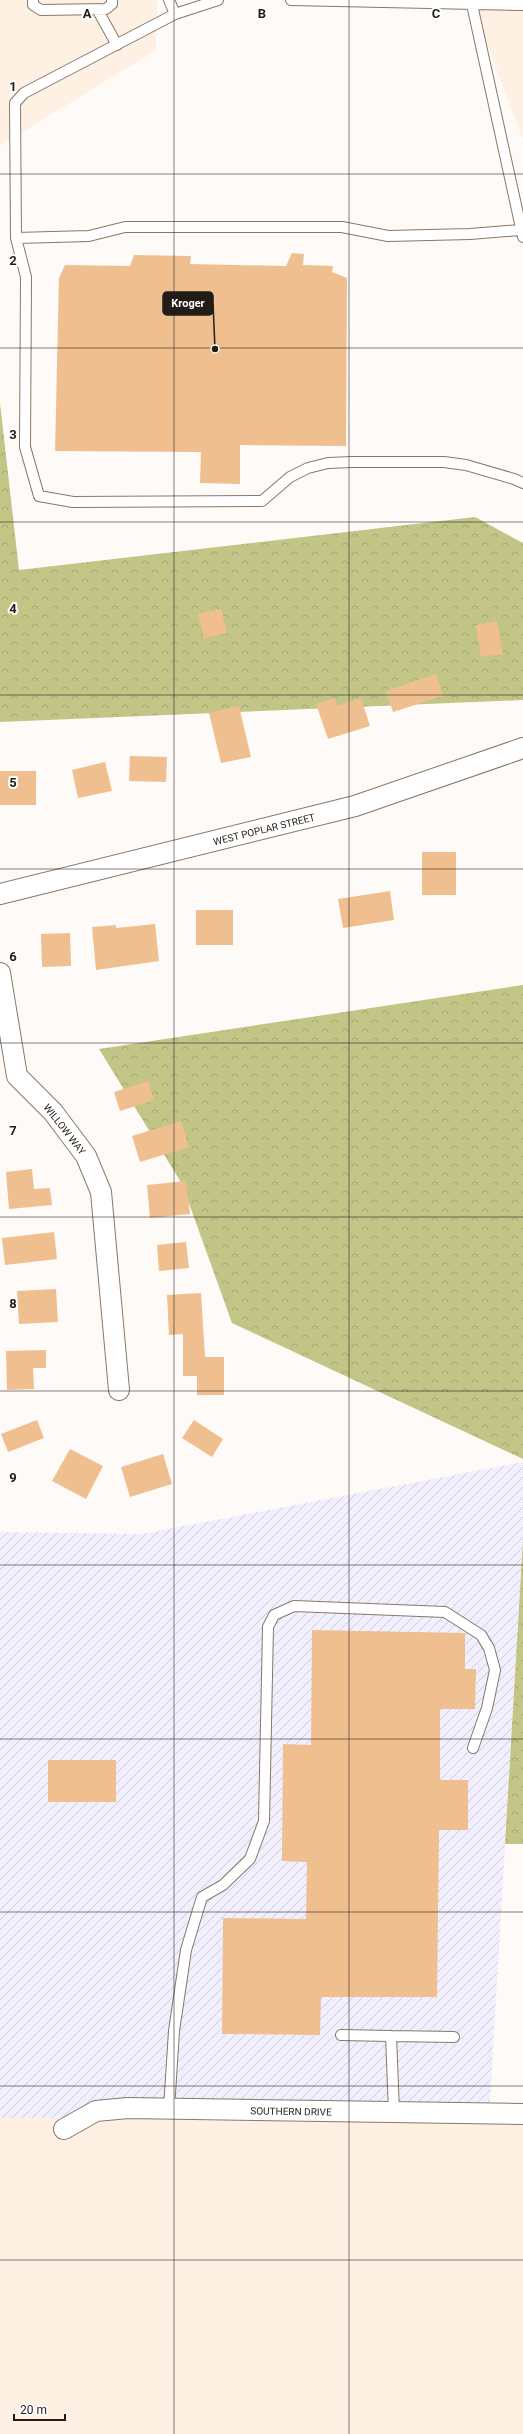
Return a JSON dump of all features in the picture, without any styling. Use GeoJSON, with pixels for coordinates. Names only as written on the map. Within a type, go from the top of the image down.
{"type":"FeatureCollection","features":[{"type":"Feature","properties":{"kind":"street","name":"WEST POPLAR STREET"},"geometry":{"type":"LineString","coordinates":[[0,894],[355,806],[523,748]]}},
{"type":"Feature","properties":{"kind":"street","name":"WILLOW WAY"},"geometry":{"type":"LineString","coordinates":[[0,973],[17,1076],[53,1112],[86,1156],[101,1192],[119,1390]]}},
{"type":"Feature","properties":{"kind":"street","name":"SOUTHERN DRIVE"},"geometry":{"type":"LineString","coordinates":[[64,2129],[96,2111],[169,2109],[523,2114]]}},
{"type":"Feature","properties":{"kind":"lane"},"geometry":{"type":"LineString","coordinates":[[33,0],[33,5],[41,10],[106,9],[112,4],[112,0]]}},
{"type":"Feature","properties":{"kind":"lane"},"geometry":{"type":"LineString","coordinates":[[169,0],[175,14]]}},
{"type":"Feature","properties":{"kind":"lane"},"geometry":{"type":"LineString","coordinates":[[218,0],[175,14],[24,93],[15,103],[16,238],[26,276],[25,447],[40,496],[73,502],[262,500],[290,477],[308,468],[328,463],[352,462],[452,463],[514,479],[523,484]]}},
{"type":"Feature","properties":{"kind":"lane"},"geometry":{"type":"LineString","coordinates":[[291,0],[472,2],[523,5]]}},
{"type":"Feature","properties":{"kind":"lane"},"geometry":{"type":"LineString","coordinates":[[16,238],[89,236],[125,227],[342,227],[388,236],[522,233],[472,2]]}},
{"type":"Feature","properties":{"kind":"lane"},"geometry":{"type":"LineString","coordinates":[[97,9],[117,45]]}},
{"type":"Feature","properties":{"kind":"lane"},"geometry":{"type":"LineString","coordinates":[[169,2109],[174,2031],[186,1950],[202,1897],[223,1885],[250,1859],[264,1821],[268,1627],[274,1615],[294,1606],[445,1612],[481,1635],[489,1648],[495,1670],[487,1708],[473,1748]]}},
{"type":"Feature","properties":{"kind":"lane"},"geometry":{"type":"LineString","coordinates":[[341,2035],[454,2037]]}},
{"type":"Feature","properties":{"kind":"lane"},"geometry":{"type":"LineString","coordinates":[[391,2036],[394,2112]]}},
{"type":"Feature","properties":{"kind":"shaded area"},"geometry":{"type":"Polygon","coordinates":[[[0,0],[157,0],[156,50],[0,146],[0,0]]]}},
{"type":"Feature","properties":{"kind":"shaded area"},"geometry":{"type":"Polygon","coordinates":[[[471,0],[523,0],[523,140],[471,0]]]}},
{"type":"Feature","properties":{"kind":"shaded area"},"geometry":{"type":"Polygon","coordinates":[[[523,1462],[523,1540],[489,2117],[0,2118],[0,1532],[142,1534],[523,1462]]]}},
{"type":"Feature","properties":{"kind":"shaded area"},"geometry":{"type":"Polygon","coordinates":[[[523,2117],[523,2434],[0,2434],[0,2118],[523,2117]]]}},
{"type":"Feature","properties":{"kind":"green space"},"geometry":{"type":"Polygon","coordinates":[[[0,403],[19,570],[475,517],[523,543],[523,700],[0,722],[0,403]]]}},
{"type":"Feature","properties":{"kind":"green space"},"geometry":{"type":"Polygon","coordinates":[[[523,985],[523,1459],[232,1323],[182,1184],[99,1049],[523,985]]]}},
{"type":"Feature","properties":{"kind":"green space"},"geometry":{"type":"Polygon","coordinates":[[[523,1540],[523,1844],[505,1844],[523,1540]]]}},
{"type":"Feature","properties":{"kind":"building"},"geometry":{"type":"Polygon","coordinates":[[[292,253],[304,254],[303,265],[333,266],[332,272],[347,278],[346,446],[240,445],[240,484],[200,483],[201,452],[55,451],[59,278],[65,265],[130,266],[134,255],[191,256],[190,264],[286,266],[292,253]]]}},
{"type":"Feature","properties":{"kind":"building"},"geometry":{"type":"Polygon","coordinates":[[[221,609],[227,633],[204,638],[198,614],[221,609]]]}},
{"type":"Feature","properties":{"kind":"building"},"geometry":{"type":"Polygon","coordinates":[[[497,621],[503,654],[481,657],[476,625],[497,621]]]}},
{"type":"Feature","properties":{"kind":"building"},"geometry":{"type":"Polygon","coordinates":[[[436,674],[443,696],[393,712],[386,691],[436,674]]]}},
{"type":"Feature","properties":{"kind":"building"},"geometry":{"type":"Polygon","coordinates":[[[334,698],[337,706],[361,698],[370,726],[328,739],[316,704],[334,698]]]}},
{"type":"Feature","properties":{"kind":"building"},"geometry":{"type":"Polygon","coordinates":[[[239,706],[251,757],[221,763],[209,713],[239,706]]]}},
{"type":"Feature","properties":{"kind":"building"},"geometry":{"type":"Polygon","coordinates":[[[130,756],[167,757],[166,782],[129,781],[130,756]]]}},
{"type":"Feature","properties":{"kind":"building"},"geometry":{"type":"Polygon","coordinates":[[[105,762],[112,791],[78,798],[72,770],[105,762]]]}},
{"type":"Feature","properties":{"kind":"building"},"geometry":{"type":"Polygon","coordinates":[[[0,771],[36,771],[36,805],[0,805],[0,771]]]}},
{"type":"Feature","properties":{"kind":"building"},"geometry":{"type":"Polygon","coordinates":[[[422,852],[456,852],[456,895],[422,895],[422,852]]]}},
{"type":"Feature","properties":{"kind":"building"},"geometry":{"type":"Polygon","coordinates":[[[390,891],[394,920],[343,928],[338,899],[390,891]]]}},
{"type":"Feature","properties":{"kind":"building"},"geometry":{"type":"Polygon","coordinates":[[[196,910],[233,910],[233,945],[196,945],[196,910]]]}},
{"type":"Feature","properties":{"kind":"building"},"geometry":{"type":"Polygon","coordinates":[[[155,924],[159,961],[96,970],[92,927],[116,925],[116,928],[155,924]]]}},
{"type":"Feature","properties":{"kind":"building"},"geometry":{"type":"Polygon","coordinates":[[[70,933],[71,966],[42,967],[41,934],[70,933]]]}},
{"type":"Feature","properties":{"kind":"building"},"geometry":{"type":"Polygon","coordinates":[[[148,1081],[154,1100],[120,1111],[114,1092],[148,1081]]]}},
{"type":"Feature","properties":{"kind":"building"},"geometry":{"type":"Polygon","coordinates":[[[181,1121],[189,1147],[140,1162],[132,1136],[181,1121]]]}},
{"type":"Feature","properties":{"kind":"building"},"geometry":{"type":"Polygon","coordinates":[[[32,1169],[34,1189],[50,1188],[52,1205],[9,1209],[6,1172],[32,1169]]]}},
{"type":"Feature","properties":{"kind":"building"},"geometry":{"type":"Polygon","coordinates":[[[186,1181],[190,1214],[150,1218],[147,1185],[186,1181]]]}},
{"type":"Feature","properties":{"kind":"building"},"geometry":{"type":"Polygon","coordinates":[[[54,1232],[57,1259],[5,1265],[2,1238],[54,1232]]]}},
{"type":"Feature","properties":{"kind":"building"},"geometry":{"type":"Polygon","coordinates":[[[186,1242],[189,1268],[159,1271],[157,1245],[186,1242]]]}},
{"type":"Feature","properties":{"kind":"building"},"geometry":{"type":"Polygon","coordinates":[[[56,1289],[58,1322],[19,1324],[17,1291],[56,1289]]]}},
{"type":"Feature","properties":{"kind":"building"},"geometry":{"type":"Polygon","coordinates":[[[201,1293],[205,1357],[224,1357],[224,1395],[197,1395],[197,1376],[183,1376],[183,1334],[169,1335],[167,1295],[201,1293]]]}},
{"type":"Feature","properties":{"kind":"building"},"geometry":{"type":"Polygon","coordinates":[[[46,1350],[46,1368],[33,1368],[34,1389],[7,1390],[6,1351],[46,1350]]]}},
{"type":"Feature","properties":{"kind":"building"},"geometry":{"type":"Polygon","coordinates":[[[37,1420],[44,1438],[8,1452],[1,1434],[37,1420]]]}},
{"type":"Feature","properties":{"kind":"building"},"geometry":{"type":"Polygon","coordinates":[[[194,1420],[223,1439],[212,1457],[182,1438],[194,1420]]]}},
{"type":"Feature","properties":{"kind":"building"},"geometry":{"type":"Polygon","coordinates":[[[70,1449],[103,1466],[86,1499],[52,1481],[70,1449]]]}},
{"type":"Feature","properties":{"kind":"building"},"geometry":{"type":"Polygon","coordinates":[[[163,1454],[172,1484],[130,1497],[121,1467],[163,1454]]]}},
{"type":"Feature","properties":{"kind":"building"},"geometry":{"type":"Polygon","coordinates":[[[312,1630],[465,1633],[465,1669],[476,1669],[475,1709],[440,1709],[440,1780],[468,1780],[468,1830],[439,1830],[437,1997],[321,1997],[320,2035],[222,2034],[223,1918],[306,1919],[307,1862],[282,1861],[283,1744],[311,1745],[312,1630]]]}},
{"type":"Feature","properties":{"kind":"building"},"geometry":{"type":"Polygon","coordinates":[[[48,1760],[116,1760],[116,1802],[48,1802],[48,1760]]]}},
{"type":"Feature","properties":{"kind":"place","name":"Kroger"},"geometry":{"type":"Point","coordinates":[215,349]}}]}
